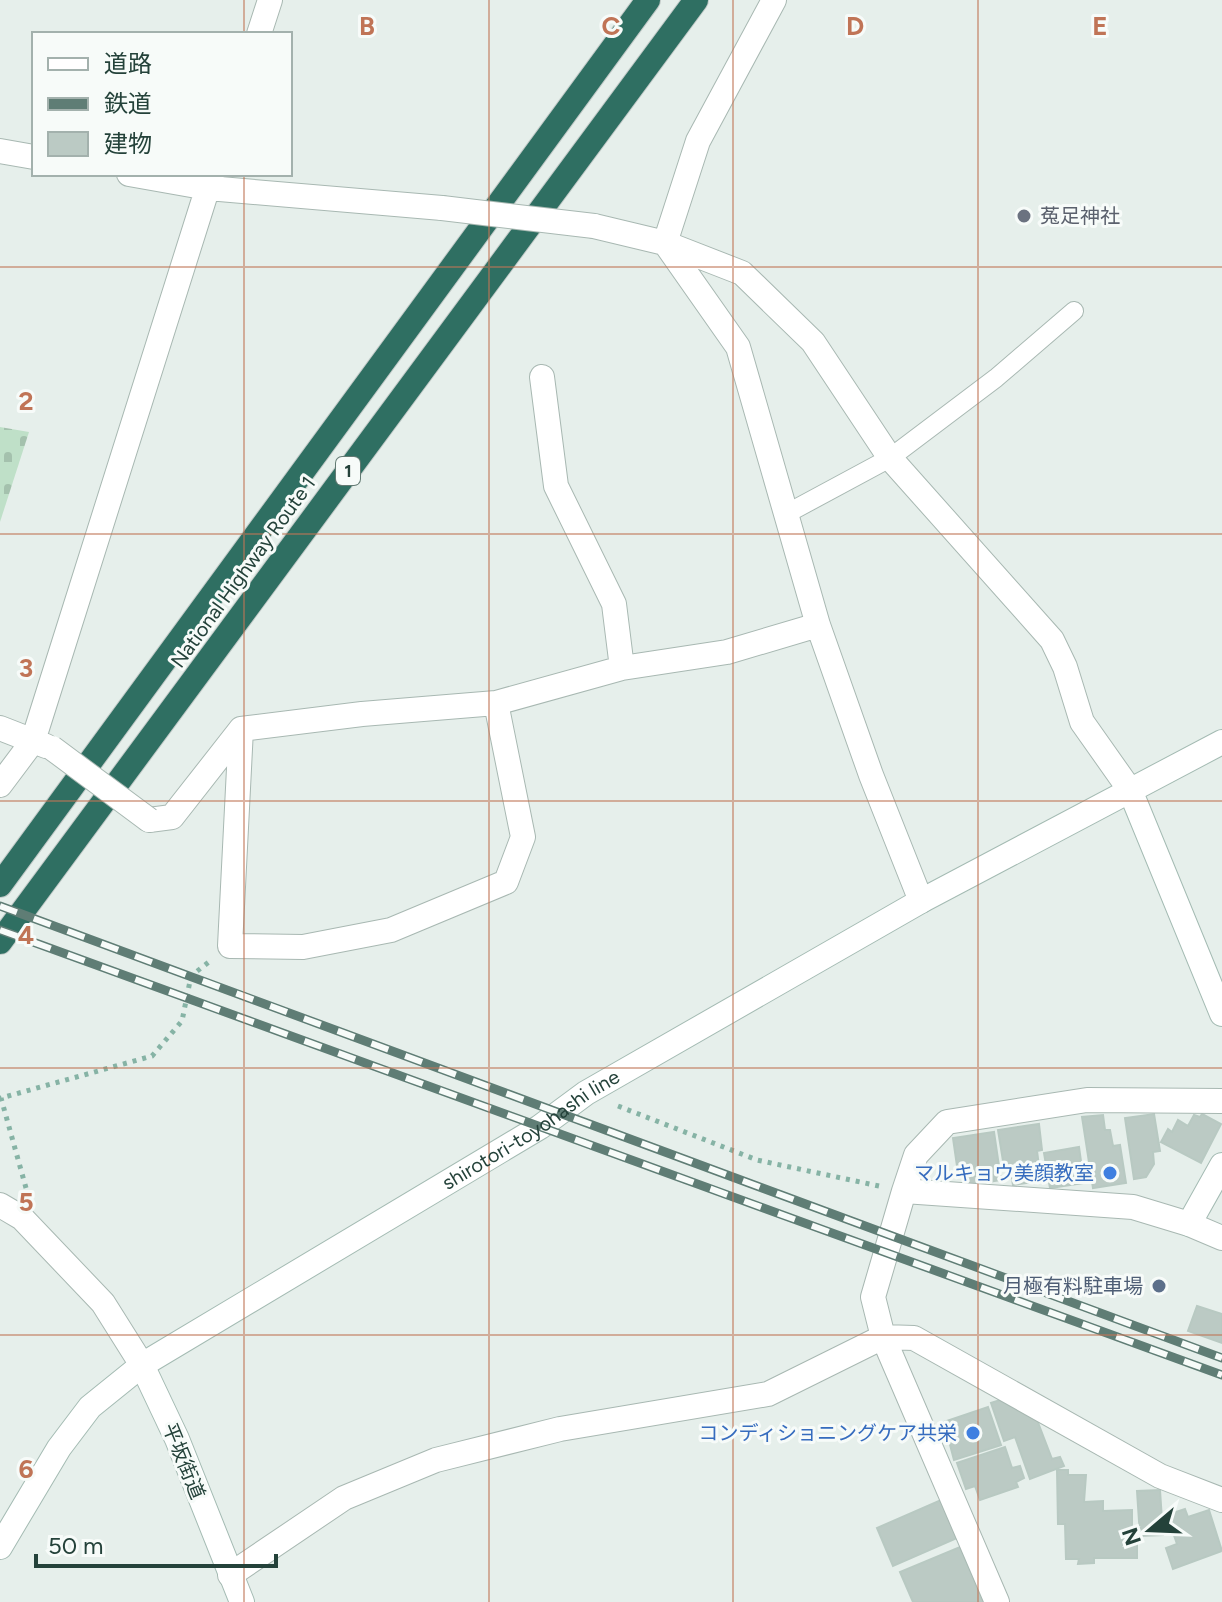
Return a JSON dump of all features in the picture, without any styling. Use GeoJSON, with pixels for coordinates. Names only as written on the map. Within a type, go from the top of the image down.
{"type":"FeatureCollection","features":[{"type":"Feature","properties":{"kind":"highway","name":"National Highway Route 1"},"geometry":{"type":"LineString","coordinates":[[0,885],[648,0]]}},
{"type":"Feature","properties":{"kind":"highway","name":"National Highway Route 1"},"geometry":{"type":"LineString","coordinates":[[0,942],[696,0]]}},
{"type":"Feature","properties":{"kind":"street"},"geometry":{"type":"LineString","coordinates":[[260,32],[270,0]]}},
{"type":"Feature","properties":{"kind":"street"},"geometry":{"type":"LineString","coordinates":[[665,243],[698,141],[774,0]]}},
{"type":"Feature","properties":{"kind":"street"},"geometry":{"type":"LineString","coordinates":[[0,151],[32,157]]}},
{"type":"Feature","properties":{"kind":"street"},"geometry":{"type":"LineString","coordinates":[[152,176],[594,226],[665,243],[742,273],[813,342],[890,458],[1052,640],[1065,667],[1082,722],[1130,790],[1222,1014]]}},
{"type":"Feature","properties":{"kind":"street"},"geometry":{"type":"LineString","coordinates":[[0,785],[42,744],[210,181]]}},
{"type":"Feature","properties":{"kind":"street"},"geometry":{"type":"LineString","coordinates":[[665,243],[738,347],[818,625],[871,775],[921,901]]}},
{"type":"Feature","properties":{"kind":"street"},"geometry":{"type":"LineString","coordinates":[[542,377],[556,486],[614,604],[622,668]]}},
{"type":"Feature","properties":{"kind":"street"},"geometry":{"type":"LineString","coordinates":[[0,728],[42,744],[149,820],[172,817],[241,729],[362,714],[496,703],[622,668],[727,652],[818,625]]}},
{"type":"Feature","properties":{"kind":"street"},"geometry":{"type":"LineString","coordinates":[[241,729],[230,946],[303,947],[391,930],[506,882],[523,837],[496,703]]}},
{"type":"Feature","properties":{"kind":"street","name":"shirotori-toyohashi line"},"geometry":{"type":"LineString","coordinates":[[0,1547],[59,1448],[90,1407],[142,1365],[540,1127],[586,1093],[921,901],[1222,742]]}},
{"type":"Feature","properties":{"kind":"street"},"geometry":{"type":"LineString","coordinates":[[997,1602],[883,1337],[873,1297],[916,1155],[947,1122],[1087,1100],[1222,1101]]}},
{"type":"Feature","properties":{"kind":"street"},"geometry":{"type":"LineString","coordinates":[[1189,1224],[1222,1165]]}},
{"type":"Feature","properties":{"kind":"street"},"geometry":{"type":"LineString","coordinates":[[904,1191],[1133,1207],[1222,1238]]}},
{"type":"Feature","properties":{"kind":"street","name":"平坂街道"},"geometry":{"type":"LineString","coordinates":[[0,1205],[22,1218],[103,1303],[142,1365],[177,1439],[242,1602]]}},
{"type":"Feature","properties":{"kind":"street"},"geometry":{"type":"LineString","coordinates":[[230,1575],[344,1498],[436,1460],[560,1429],[768,1394],[883,1337],[914,1338],[1160,1476],[1222,1500]]}},
{"type":"Feature","properties":{"kind":"lane"},"geometry":{"type":"LineString","coordinates":[[786,514],[890,458],[996,378],[1074,311]]}},
{"type":"Feature","properties":{"kind":"path"},"geometry":{"type":"LineString","coordinates":[[22,1218],[26,1189],[1,1098],[152,1056],[182,1021],[191,976],[230,946]]}},
{"type":"Feature","properties":{"kind":"path"},"geometry":{"type":"LineString","coordinates":[[586,1093],[757,1160],[904,1191]]}},
{"type":"Feature","properties":{"kind":"green space"},"geometry":{"type":"Polygon","coordinates":[[[0,427],[29,432],[0,522],[0,427]]]}},
{"type":"Feature","properties":{"kind":"building"},"geometry":{"type":"Polygon","coordinates":[[[1154,1114],[1160,1151],[1153,1152],[1154,1164],[1146,1177],[1134,1179],[1125,1118],[1154,1114]]]}},
{"type":"Feature","properties":{"kind":"building"},"geometry":{"type":"Polygon","coordinates":[[[1202,1114],[1221,1124],[1201,1163],[1161,1142],[1168,1129],[1172,1132],[1178,1120],[1188,1126],[1194,1115],[1200,1117],[1202,1114]]]}},
{"type":"Feature","properties":{"kind":"building"},"geometry":{"type":"Polygon","coordinates":[[[1103,1115],[1105,1130],[1110,1130],[1113,1146],[1120,1145],[1126,1183],[1093,1188],[1082,1117],[1103,1115]]]}},
{"type":"Feature","properties":{"kind":"building"},"geometry":{"type":"Polygon","coordinates":[[[1039,1124],[1042,1150],[1037,1151],[1041,1181],[1013,1185],[1010,1166],[1004,1167],[998,1130],[1039,1124]]]}},
{"type":"Feature","properties":{"kind":"building"},"geometry":{"type":"Polygon","coordinates":[[[994,1132],[1001,1180],[964,1186],[962,1172],[958,1173],[953,1138],[994,1132]]]}},
{"type":"Feature","properties":{"kind":"building"},"geometry":{"type":"Polygon","coordinates":[[[1079,1147],[1084,1183],[1050,1188],[1044,1153],[1079,1147]]]}},
{"type":"Feature","properties":{"kind":"building"},"geometry":{"type":"Polygon","coordinates":[[[1197,1306],[1222,1314],[1222,1343],[1188,1331],[1197,1306]]]}},
{"type":"Feature","properties":{"kind":"building"},"geometry":{"type":"Polygon","coordinates":[[[1000,1400],[1037,1420],[1052,1459],[1060,1457],[1064,1466],[1030,1479],[1015,1437],[1004,1441],[991,1403],[1000,1400]]]}},
{"type":"Feature","properties":{"kind":"building","name":"コンディショニングケア共栄"},"geometry":{"type":"Polygon","coordinates":[[[988,1407],[1001,1445],[954,1460],[944,1422],[988,1407]]]}},
{"type":"Feature","properties":{"kind":"building"},"geometry":{"type":"Polygon","coordinates":[[[1005,1447],[1012,1468],[1020,1466],[1024,1478],[1016,1482],[1018,1487],[980,1500],[975,1486],[966,1489],[957,1463],[1005,1447]]]}},
{"type":"Feature","properties":{"kind":"building"},"geometry":{"type":"Polygon","coordinates":[[[1057,1470],[1068,1470],[1068,1475],[1086,1475],[1084,1502],[1103,1501],[1103,1511],[1132,1510],[1132,1535],[1137,1535],[1137,1558],[1094,1558],[1094,1563],[1078,1564],[1079,1559],[1066,1559],[1065,1524],[1058,1524],[1057,1470]]]}},
{"type":"Feature","properties":{"kind":"building"},"geometry":{"type":"Polygon","coordinates":[[[1160,1490],[1163,1535],[1140,1536],[1137,1491],[1160,1490]]]}},
{"type":"Feature","properties":{"kind":"building"},"geometry":{"type":"Polygon","coordinates":[[[941,1500],[957,1538],[893,1566],[877,1528],[941,1500]]]}},
{"type":"Feature","properties":{"kind":"building"},"geometry":{"type":"Polygon","coordinates":[[[1185,1509],[1188,1517],[1209,1510],[1222,1551],[1173,1569],[1166,1548],[1177,1544],[1167,1515],[1185,1509]]]}},
{"type":"Feature","properties":{"kind":"building"},"geometry":{"type":"Polygon","coordinates":[[[960,1547],[983,1602],[913,1602],[900,1572],[960,1547]]]}},
{"type":"Feature","properties":{"kind":"railway"},"geometry":{"type":"LineString","coordinates":[[0,906],[1222,1358]]}},
{"type":"Feature","properties":{"kind":"railway"},"geometry":{"type":"LineString","coordinates":[[0,930],[1222,1375]]}},
{"type":"Feature","properties":{"kind":"place","name":"菟足神社"},"geometry":{"type":"Point","coordinates":[1024,216]}},
{"type":"Feature","properties":{"kind":"place","name":"マルキョウ美顔教室"},"geometry":{"type":"Point","coordinates":[1110,1173]}},
{"type":"Feature","properties":{"kind":"place","name":"月極有料駐車場"},"geometry":{"type":"Point","coordinates":[1159,1286]}},
{"type":"Feature","properties":{"kind":"place","name":"コンディショニングケア共栄"},"geometry":{"type":"Point","coordinates":[973,1433]}}]}
